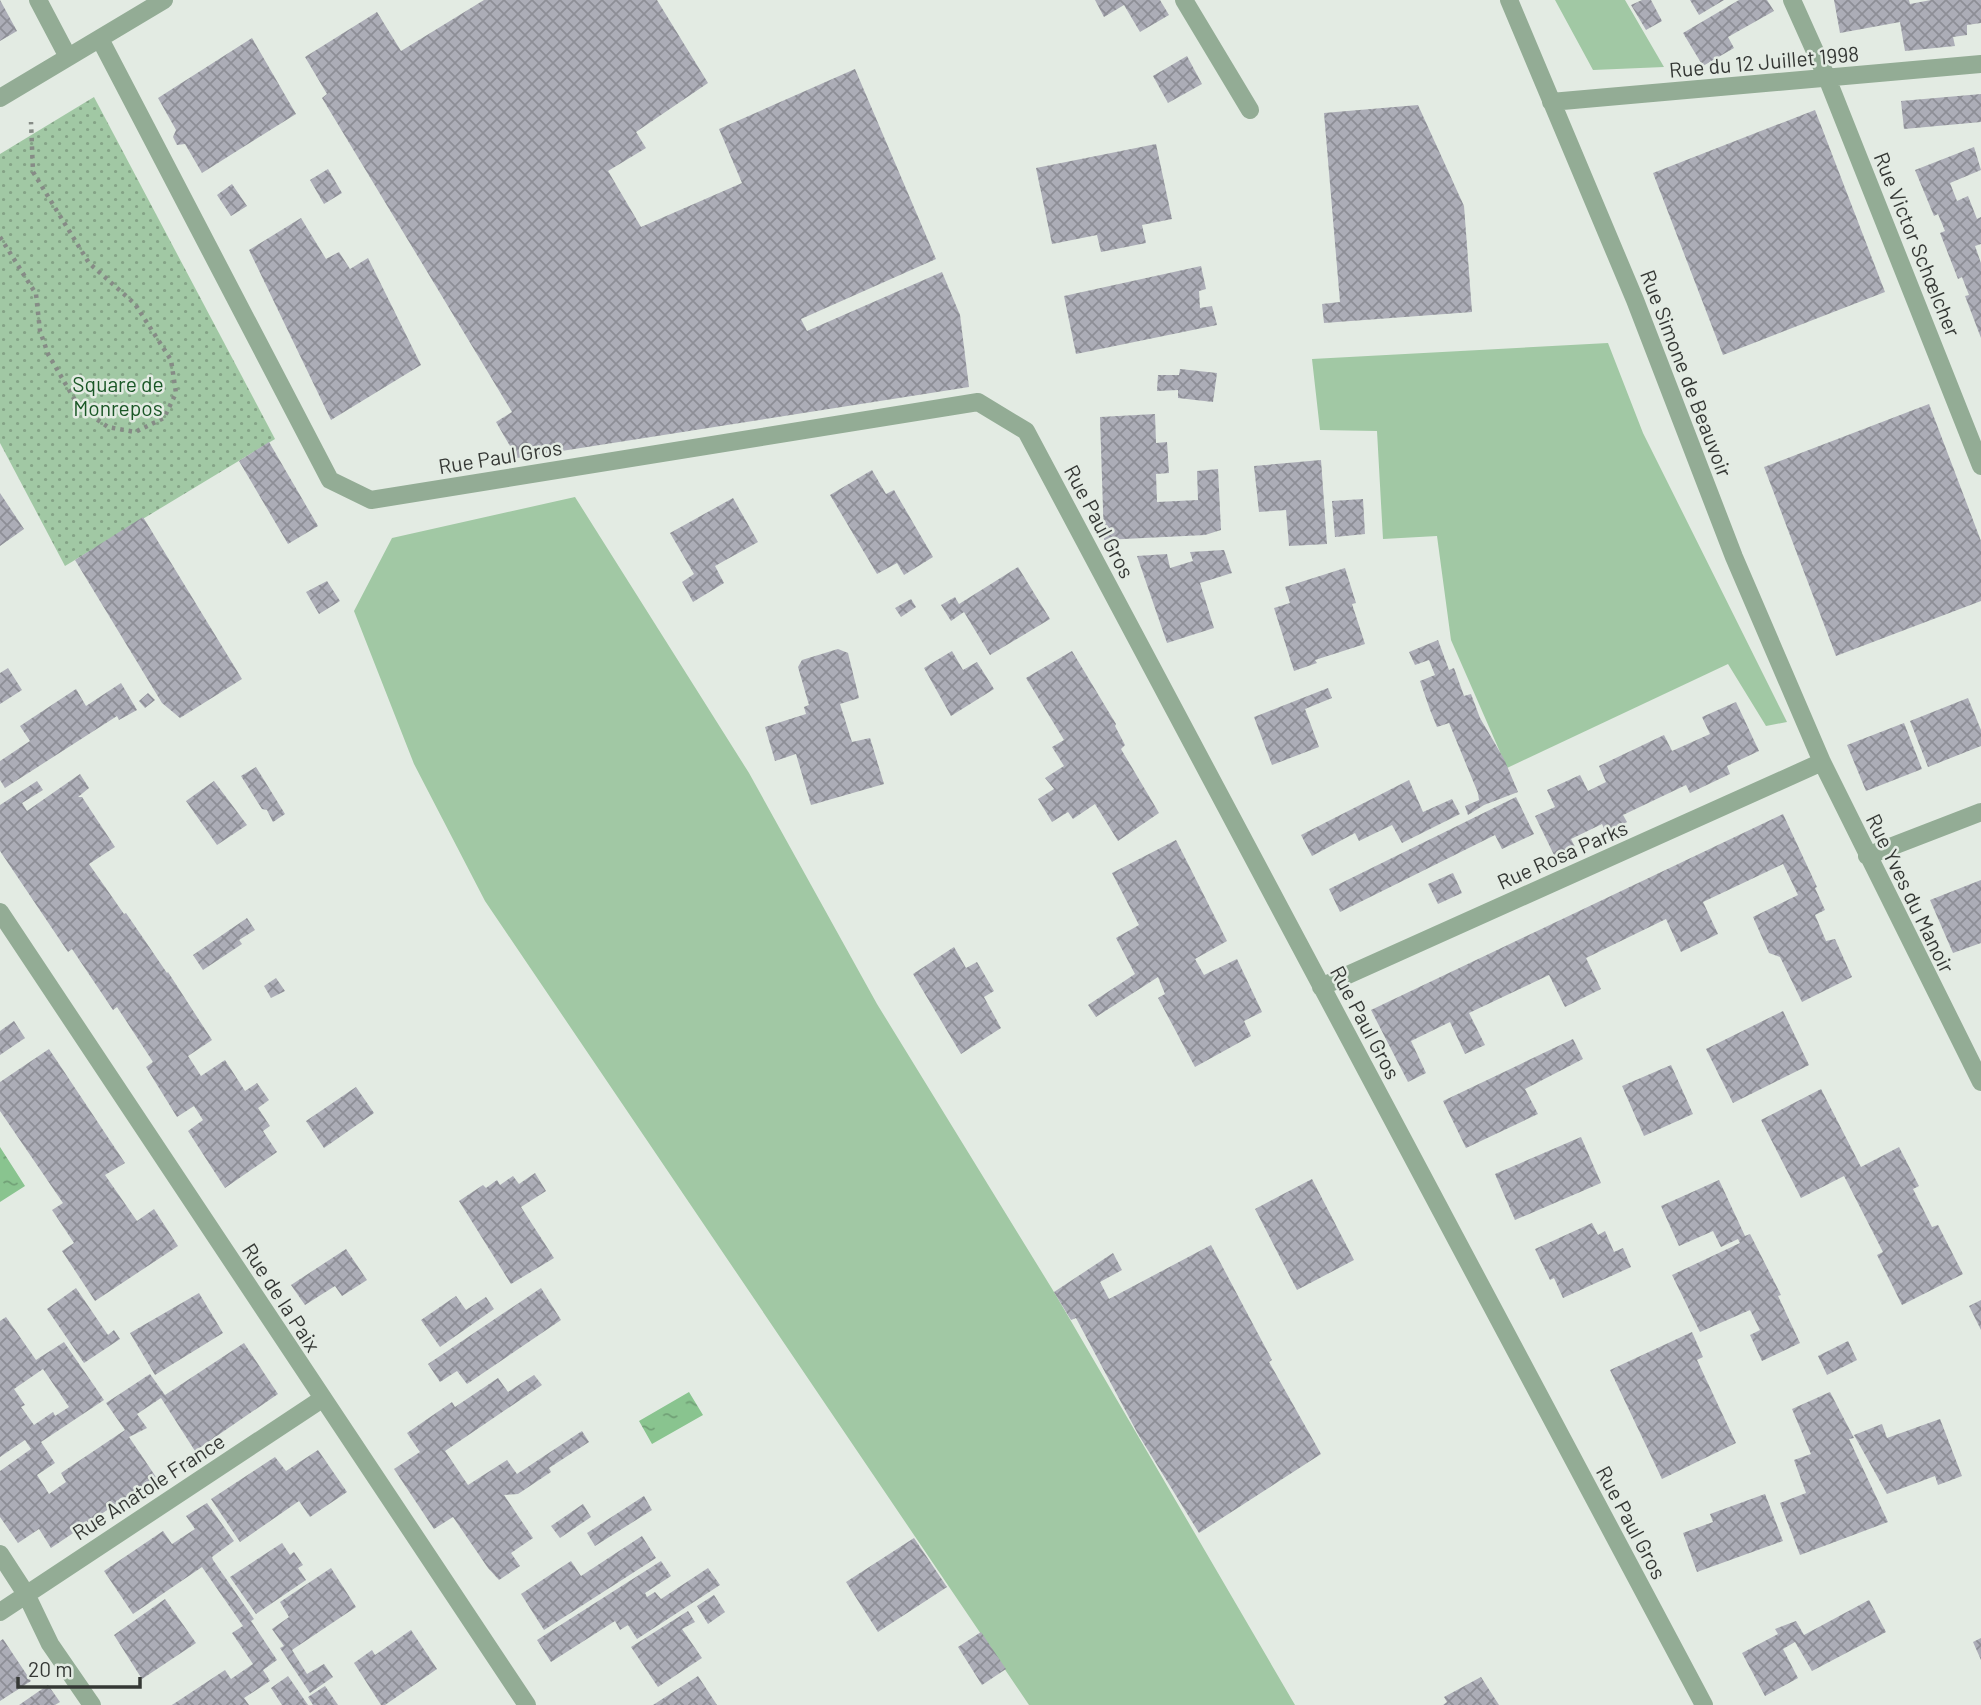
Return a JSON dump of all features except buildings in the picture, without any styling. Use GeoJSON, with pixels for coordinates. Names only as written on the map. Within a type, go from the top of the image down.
{"type":"FeatureCollection","features":[{"type":"Feature","properties":{"kind":"street"},"geometry":{"type":"LineString","coordinates":[[38,0],[68,57]]}},
{"type":"Feature","properties":{"kind":"street"},"geometry":{"type":"LineString","coordinates":[[0,98],[164,0]]}},
{"type":"Feature","properties":{"kind":"street"},"geometry":{"type":"LineString","coordinates":[[1184,0],[1250,110]]}},
{"type":"Feature","properties":{"kind":"street","name":"Rue Simone de Beauvoir"},"geometry":{"type":"LineString","coordinates":[[1509,0],[1635,300],[1734,557],[1822,762]]}},
{"type":"Feature","properties":{"kind":"street","name":"Rue Victor Schœlcher"},"geometry":{"type":"LineString","coordinates":[[1792,0],[1827,78],[1981,466]]}},
{"type":"Feature","properties":{"kind":"street","name":"Rue Paul Gros"},"geometry":{"type":"LineString","coordinates":[[100,39],[330,480],[371,500],[978,402],[1026,431],[1704,1705]]}},
{"type":"Feature","properties":{"kind":"street","name":"Rue du 12 Juillet 1998"},"geometry":{"type":"LineString","coordinates":[[1551,102],[1981,64]]}},
{"type":"Feature","properties":{"kind":"street","name":"Rue Rosa Parks"},"geometry":{"type":"LineString","coordinates":[[1321,987],[1822,762]]}},
{"type":"Feature","properties":{"kind":"street","name":"Rue Yves du Manoir"},"geometry":{"type":"LineString","coordinates":[[1822,762],[1981,1082]]}},
{"type":"Feature","properties":{"kind":"street"},"geometry":{"type":"LineString","coordinates":[[1867,856],[1981,812]]}},
{"type":"Feature","properties":{"kind":"street","name":"Rue de la Paix"},"geometry":{"type":"LineString","coordinates":[[0,912],[527,1705]]}},
{"type":"Feature","properties":{"kind":"street","name":"Rue Anatole France"},"geometry":{"type":"LineString","coordinates":[[0,1612],[322,1399]]}},
{"type":"Feature","properties":{"kind":"street"},"geometry":{"type":"LineString","coordinates":[[0,1554],[26,1594],[50,1644],[92,1705]]}},
{"type":"Feature","properties":{"kind":"path"},"geometry":{"type":"LineString","coordinates":[[0,237],[36,294],[40,331],[48,354],[79,407],[108,427],[135,432],[164,418],[176,393],[171,360],[135,304],[89,263],[33,172],[31,122]]}},
{"type":"Feature","properties":{"kind":"green space"},"geometry":{"type":"Polygon","coordinates":[[[1555,0],[1625,0],[1664,67],[1593,70],[1555,0]]]}},
{"type":"Feature","properties":{"kind":"green space","name":"Square de Monrepos"},"geometry":{"type":"Polygon","coordinates":[[[94,97],[275,439],[65,566],[0,443],[0,154],[94,97]]]}},
{"type":"Feature","properties":{"kind":"green space"},"geometry":{"type":"Polygon","coordinates":[[[1608,343],[1643,433],[1787,722],[1766,726],[1728,664],[1507,768],[1451,640],[1437,536],[1383,539],[1377,431],[1320,430],[1312,359],[1608,343]]]}},
{"type":"Feature","properties":{"kind":"green space"},"geometry":{"type":"Polygon","coordinates":[[[575,497],[749,773],[877,1004],[1054,1292],[1295,1705],[1029,1705],[485,901],[414,764],[354,611],[392,538],[575,497]]]}},
{"type":"Feature","properties":{"kind":"water"},"geometry":{"type":"Polygon","coordinates":[[[0,1147],[25,1186],[0,1202],[0,1147]]]}},
{"type":"Feature","properties":{"kind":"water"},"geometry":{"type":"Polygon","coordinates":[[[689,1392],[703,1415],[652,1444],[639,1421],[689,1392]]]}}]}
